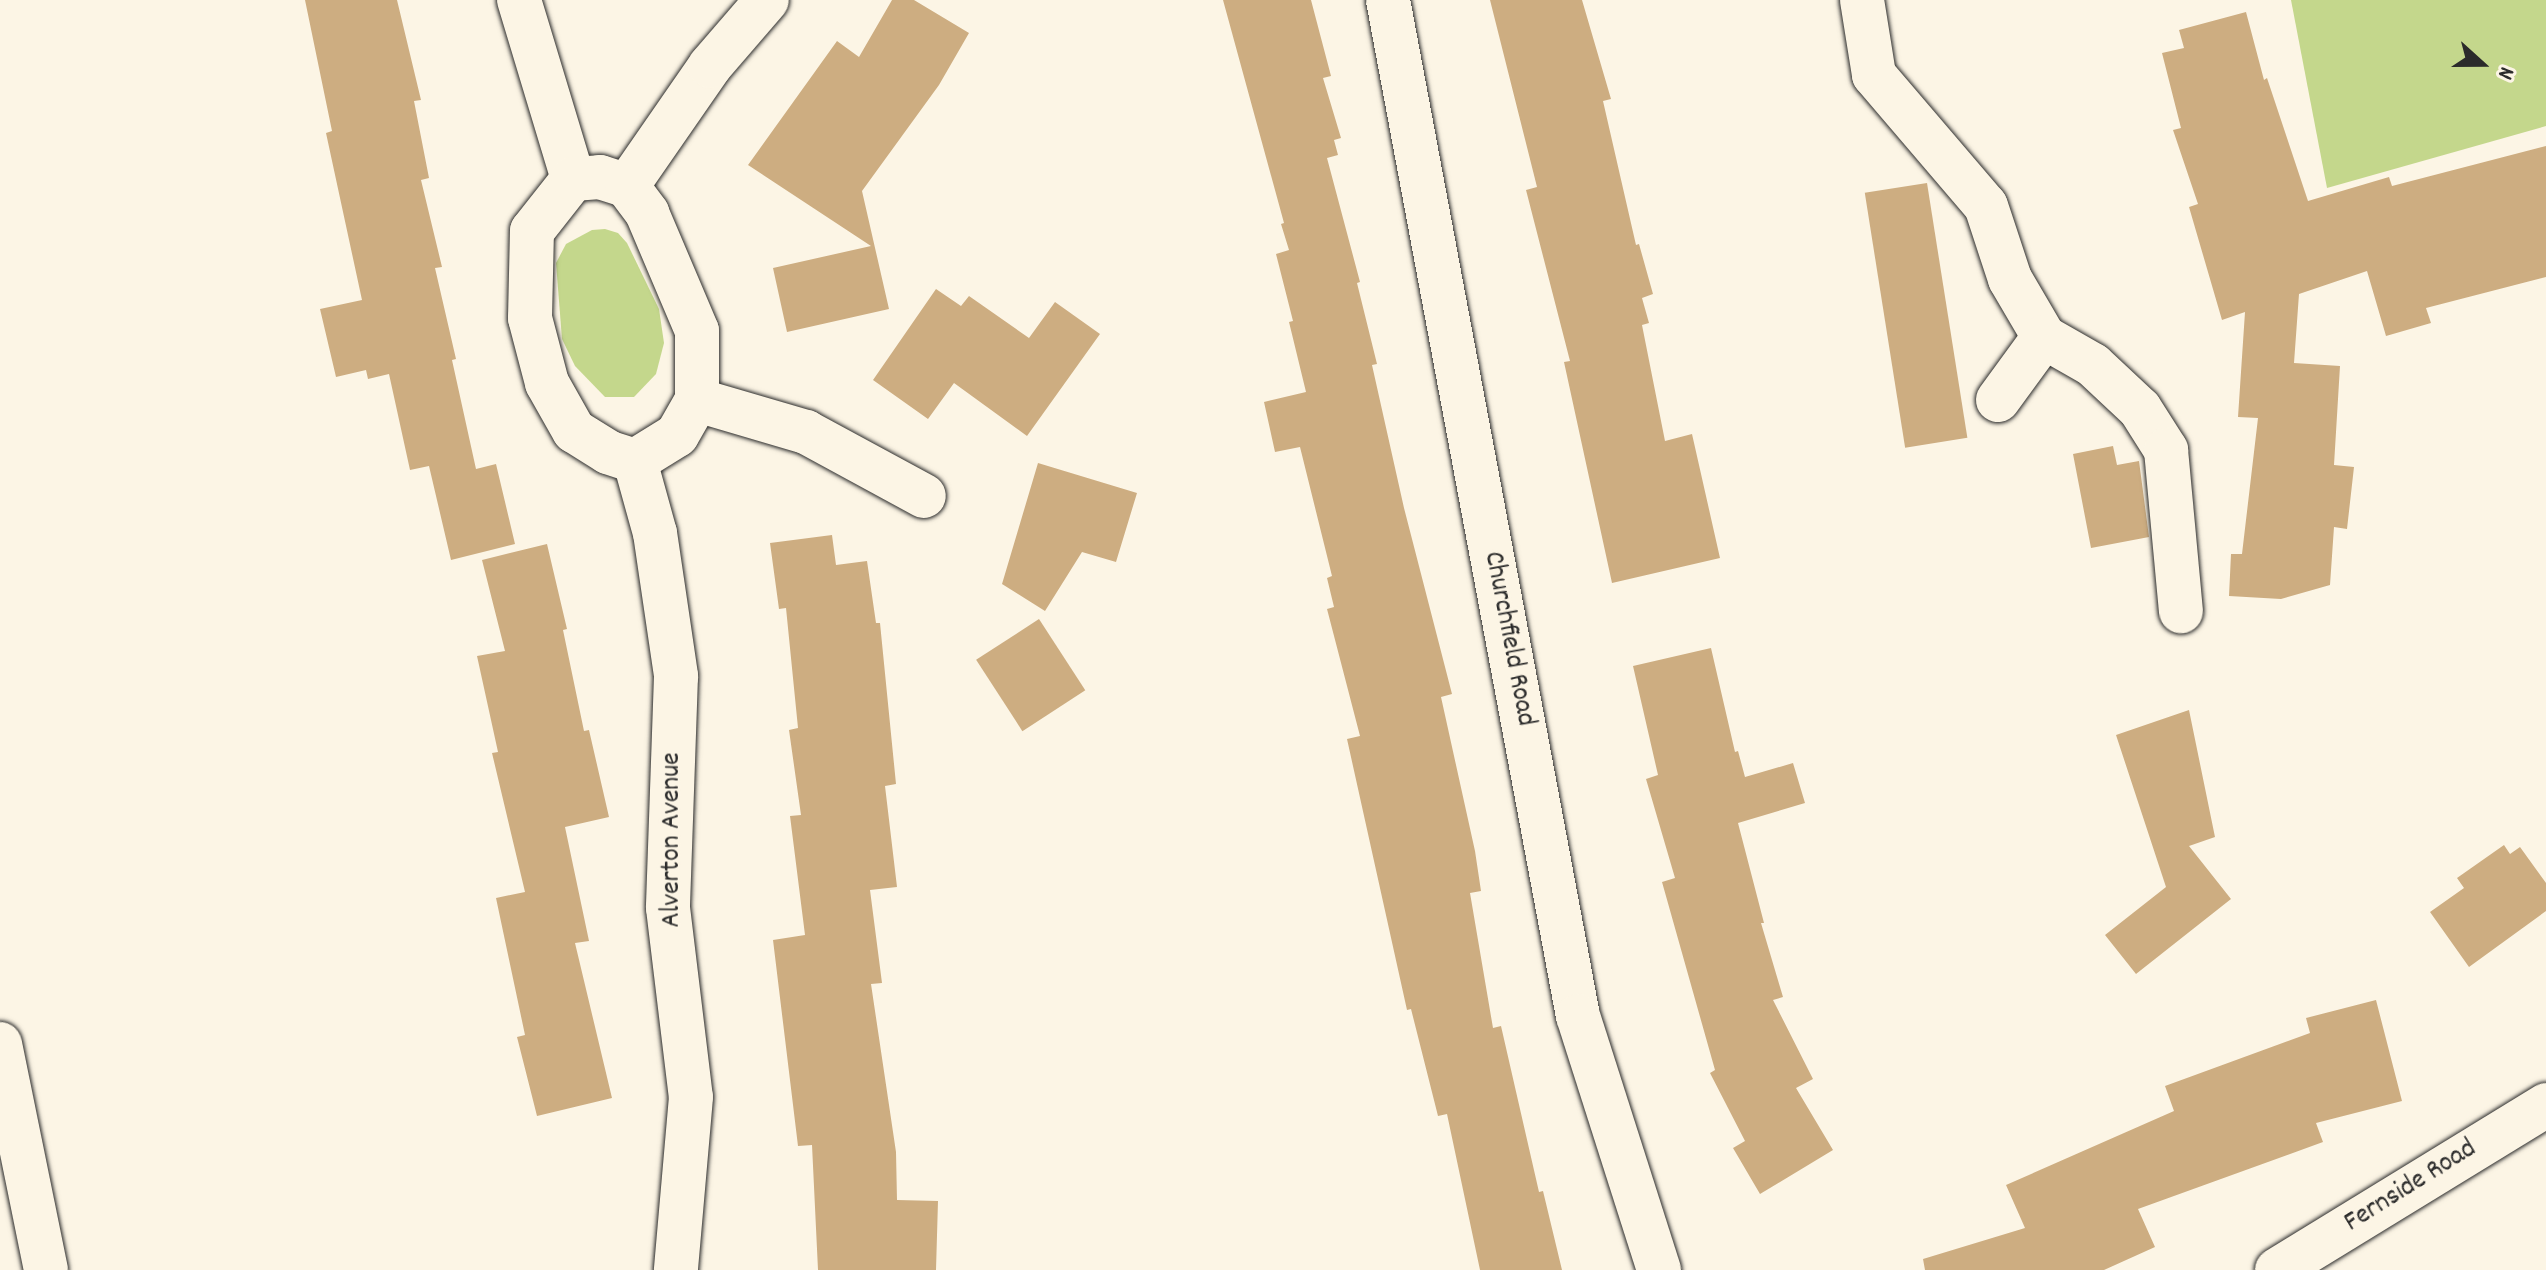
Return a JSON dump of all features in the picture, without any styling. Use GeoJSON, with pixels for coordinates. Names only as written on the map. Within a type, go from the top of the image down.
{"type":"FeatureCollection","features":[{"type":"Feature","properties":{"kind":"main road"},"geometry":{"type":"LineString","coordinates":[[519,0],[573,179]]}},
{"type":"Feature","properties":{"kind":"main road"},"geometry":{"type":"LineString","coordinates":[[627,186],[710,66],[767,0]]}},
{"type":"Feature","properties":{"kind":"main road","name":"Churchfield Road"},"geometry":{"type":"LineString","coordinates":[[1388,0],[1578,1016],[1659,1270]]}},
{"type":"Feature","properties":{"kind":"main road"},"geometry":{"type":"LineString","coordinates":[[1862,0],[1874,75],[1986,206],[2010,279],[2044,337],[2093,365],[2140,409],[2166,450],[2181,611]]}},
{"type":"Feature","properties":{"kind":"main road"},"geometry":{"type":"LineString","coordinates":[[600,177],[627,186],[647,213],[697,331],[697,400],[677,435],[635,461],[608,452],[574,431],[547,383],[530,318],[532,231],[573,179],[600,177]]}},
{"type":"Feature","properties":{"kind":"main road"},"geometry":{"type":"LineString","coordinates":[[1998,400],[2044,337]]}},
{"type":"Feature","properties":{"kind":"main road"},"geometry":{"type":"LineString","coordinates":[[697,400],[806,432],[924,496]]}},
{"type":"Feature","properties":{"kind":"main road","name":"Alverton Avenue"},"geometry":{"type":"LineString","coordinates":[[635,461],[655,533],[676,676],[668,908],[691,1097],[676,1270]]}},
{"type":"Feature","properties":{"kind":"main road"},"geometry":{"type":"LineString","coordinates":[[0,1044],[46,1270]]}},
{"type":"Feature","properties":{"kind":"main road","name":"Fernside Road"},"geometry":{"type":"LineString","coordinates":[[2277,1270],[2546,1105]]}},
{"type":"Feature","properties":{"kind":"green space"},"geometry":{"type":"Polygon","coordinates":[[[2291,0],[2546,0],[2546,126],[2327,188],[2291,0]]]}},
{"type":"Feature","properties":{"kind":"green space"},"geometry":{"type":"Polygon","coordinates":[[[605,229],[618,233],[627,243],[659,309],[664,343],[656,374],[634,397],[605,397],[575,366],[562,339],[556,263],[566,244],[592,230],[605,229]]]}},
{"type":"Feature","properties":{"kind":"building"},"geometry":{"type":"Polygon","coordinates":[[[305,0],[397,0],[421,100],[414,101],[429,178],[421,180],[442,267],[435,268],[456,359],[452,360],[476,469],[496,464],[515,544],[451,560],[429,466],[410,470],[389,374],[368,379],[366,370],[336,377],[320,309],[362,300],[326,133],[332,131],[305,0]]]}},
{"type":"Feature","properties":{"kind":"building"},"geometry":{"type":"Polygon","coordinates":[[[892,0],[914,0],[969,33],[939,85],[862,191],[889,309],[787,332],[773,268],[871,246],[748,165],[837,41],[859,57],[892,0]]]}},
{"type":"Feature","properties":{"kind":"building"},"geometry":{"type":"Polygon","coordinates":[[[1223,0],[1311,0],[1331,76],[1323,78],[1341,138],[1334,140],[1338,155],[1327,158],[1360,282],[1357,283],[1377,364],[1372,365],[1404,508],[1452,694],[1441,697],[1475,851],[1481,891],[1470,893],[1493,1028],[1501,1026],[1539,1192],[1543,1191],[1562,1270],[1480,1270],[1447,1114],[1438,1116],[1411,1009],[1407,1010],[1347,739],[1360,736],[1327,609],[1334,607],[1327,578],[1332,576],[1300,447],[1275,452],[1264,402],[1306,392],[1276,254],[1289,250],[1281,224],[1284,223],[1223,0]]]}},
{"type":"Feature","properties":{"kind":"building"},"geometry":{"type":"Polygon","coordinates":[[[1490,0],[1582,0],[1611,99],[1603,101],[1636,245],[1639,244],[1653,294],[1642,298],[1649,323],[1642,325],[1665,441],[1692,434],[1720,558],[1612,583],[1564,362],[1570,361],[1526,190],[1537,187],[1490,0]]]}},
{"type":"Feature","properties":{"kind":"building"},"geometry":{"type":"Polygon","coordinates":[[[2246,12],[2264,80],[2267,78],[2308,201],[2389,177],[2392,186],[2546,146],[2546,277],[2426,308],[2431,323],[2386,336],[2367,271],[2299,294],[2294,363],[2340,366],[2334,465],[2354,467],[2347,529],[2334,527],[2330,585],[2281,599],[2229,596],[2231,554],[2242,554],[2258,418],[2238,417],[2245,312],[2222,320],[2189,207],[2198,204],[2173,130],[2181,128],[2162,53],[2184,48],[2179,30],[2246,12]]]}},
{"type":"Feature","properties":{"kind":"building"},"geometry":{"type":"Polygon","coordinates":[[[1927,183],[1967,438],[1905,448],[1865,193],[1927,183]]]}},
{"type":"Feature","properties":{"kind":"building"},"geometry":{"type":"Polygon","coordinates":[[[936,289],[961,306],[969,296],[1029,338],[1055,302],[1100,334],[1027,436],[954,383],[928,419],[873,380],[936,289]]]}},
{"type":"Feature","properties":{"kind":"building"},"geometry":{"type":"Polygon","coordinates":[[[2113,446],[2117,465],[2139,461],[2149,537],[2091,548],[2073,454],[2113,446]]]}},
{"type":"Feature","properties":{"kind":"building"},"geometry":{"type":"Polygon","coordinates":[[[1038,463],[1137,493],[1116,562],[1082,552],[1045,611],[1002,584],[1038,463]]]}},
{"type":"Feature","properties":{"kind":"building"},"geometry":{"type":"Polygon","coordinates":[[[832,535],[836,565],[867,561],[876,623],[880,623],[896,784],[885,786],[897,887],[870,890],[882,983],[871,984],[896,1152],[897,1200],[938,1201],[936,1270],[818,1270],[812,1145],[798,1146],[773,940],[805,935],[790,816],[801,815],[789,730],[798,728],[786,608],[779,609],[770,543],[832,535]]]}},
{"type":"Feature","properties":{"kind":"building"},"geometry":{"type":"Polygon","coordinates":[[[547,544],[567,629],[563,630],[584,731],[589,730],[609,817],[565,827],[589,941],[575,943],[612,1098],[537,1116],[517,1037],[525,1035],[496,898],[525,892],[492,753],[498,752],[477,656],[505,651],[482,560],[547,544]]]}},
{"type":"Feature","properties":{"kind":"building"},"geometry":{"type":"Polygon","coordinates":[[[1039,619],[1085,690],[1022,731],[976,660],[1039,619]]]}},
{"type":"Feature","properties":{"kind":"building"},"geometry":{"type":"Polygon","coordinates":[[[1711,648],[1735,752],[1738,751],[1745,777],[1793,763],[1805,803],[1738,823],[1764,923],[1761,923],[1783,997],[1773,1000],[1813,1079],[1796,1088],[1833,1150],[1760,1194],[1733,1148],[1745,1141],[1710,1073],[1715,1070],[1662,882],[1675,878],[1646,779],[1658,775],[1633,666],[1711,648]]]}},
{"type":"Feature","properties":{"kind":"building"},"geometry":{"type":"Polygon","coordinates":[[[2189,710],[2215,837],[2189,846],[2231,899],[2136,974],[2105,935],[2166,887],[2116,735],[2189,710]]]}},
{"type":"Feature","properties":{"kind":"building"},"geometry":{"type":"Polygon","coordinates":[[[2504,845],[2510,854],[2520,847],[2546,883],[2546,911],[2469,967],[2430,912],[2464,888],[2457,878],[2504,845]]]}},
{"type":"Feature","properties":{"kind":"building"},"geometry":{"type":"Polygon","coordinates":[[[2376,1000],[2402,1101],[2316,1123],[2323,1142],[2138,1209],[2155,1247],[2104,1270],[1925,1270],[1923,1259],[2025,1228],[2006,1185],[2174,1111],[2165,1086],[2310,1033],[2306,1018],[2376,1000]]]}}]}
